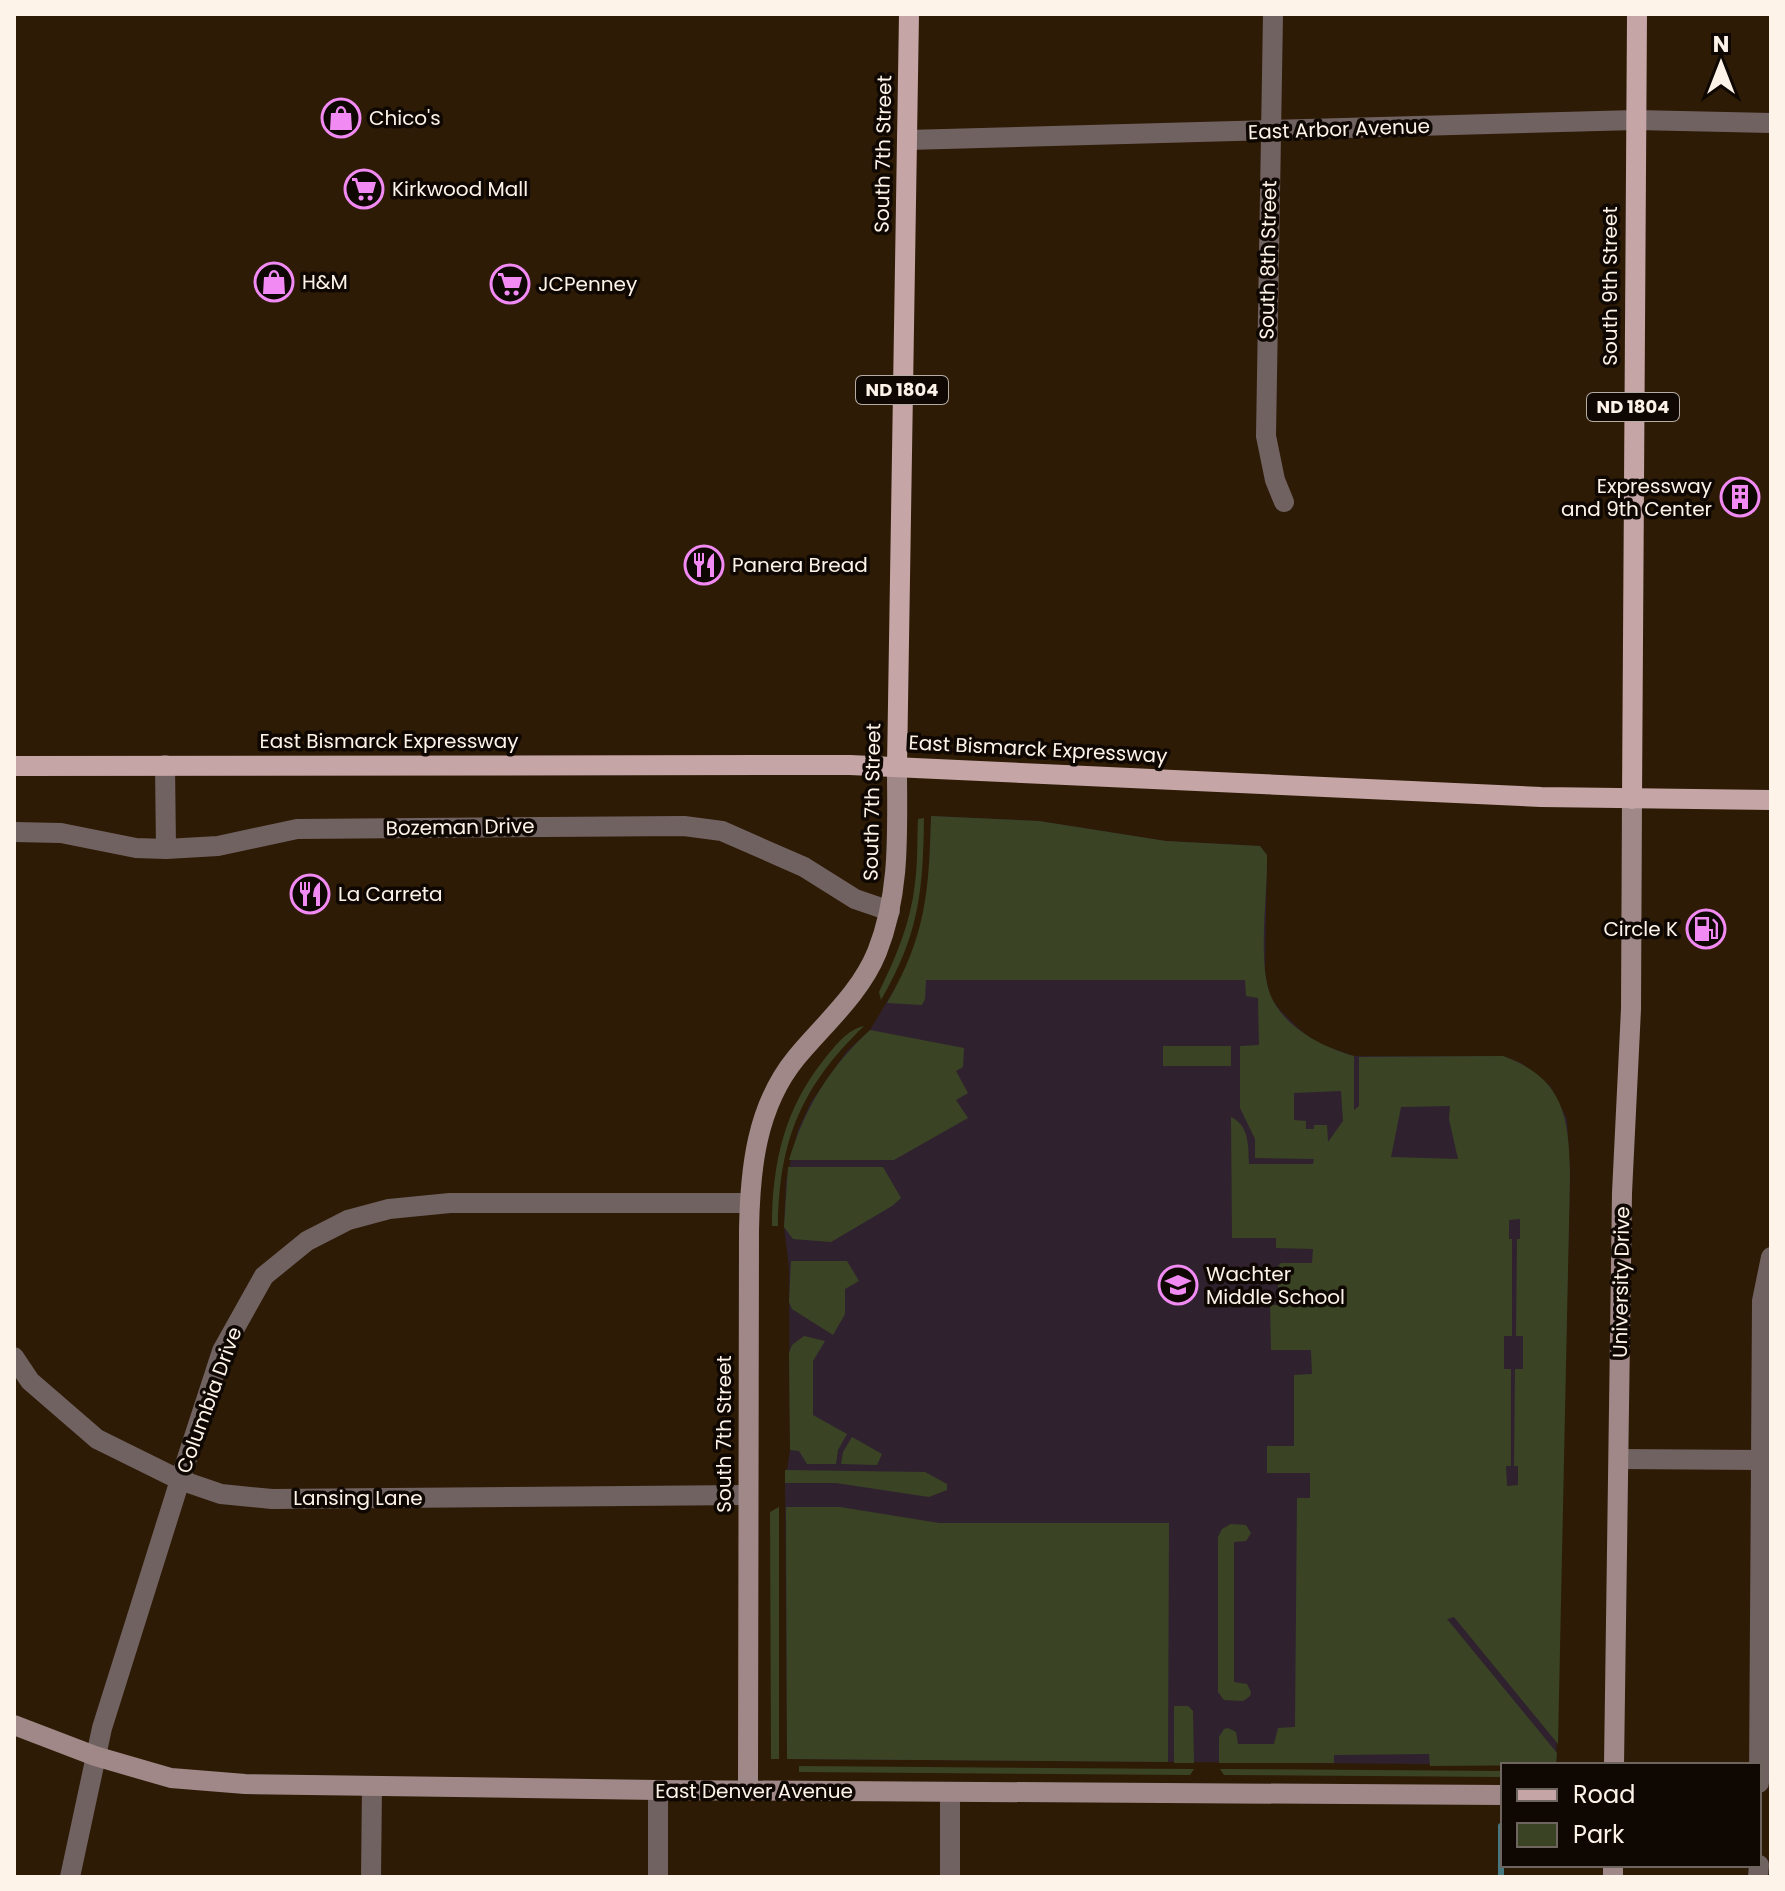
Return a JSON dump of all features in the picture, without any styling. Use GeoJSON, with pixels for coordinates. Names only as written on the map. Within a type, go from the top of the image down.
{"type":"FeatureCollection","features":[{"type":"Feature","properties":{"kind":"main road","name":"South 7th Street"},"geometry":{"type":"LineString","coordinates":[[897,767],[909,14]]}},
{"type":"Feature","properties":{"kind":"main road","name":"South 9th Street"},"geometry":{"type":"LineString","coordinates":[[1632,799],[1637,14]]}},
{"type":"Feature","properties":{"kind":"main road","name":"East Bismarck Expressway"},"geometry":{"type":"LineString","coordinates":[[14,766],[897,767],[1515,796],[1771,800]]}},
{"type":"Feature","properties":{"kind":"street","name":"South 8th Street"},"geometry":{"type":"LineString","coordinates":[[1273,14],[1266,436],[1275,480],[1284,502]]}},
{"type":"Feature","properties":{"kind":"street","name":"East Arbor Avenue"},"geometry":{"type":"LineString","coordinates":[[907,140],[1636,120],[1771,123]]}},
{"type":"Feature","properties":{"kind":"street"},"geometry":{"type":"LineString","coordinates":[[165,765],[166,849]]}},
{"type":"Feature","properties":{"kind":"street","name":"South 7th Street"},"geometry":{"type":"LineString","coordinates":[[748,1790],[749,1203],[752,1165],[775,1091],[796,1058],[848,999],[876,953],[890,911],[898,851],[897,767]]}},
{"type":"Feature","properties":{"kind":"street","name":"University Drive"},"geometry":{"type":"LineString","coordinates":[[1614,1763],[1622,1193],[1631,1009],[1632,799]]}},
{"type":"Feature","properties":{"kind":"street","name":"Bozeman Drive"},"geometry":{"type":"LineString","coordinates":[[14,832],[61,833],[136,848],[166,849],[218,846],[297,829],[684,826],[722,831],[804,867],[855,899],[890,911]]}},
{"type":"Feature","properties":{"kind":"street","name":"Columbia Drive"},"geometry":{"type":"LineString","coordinates":[[70,1877],[95,1756],[180,1480],[222,1351],[264,1276],[307,1241],[348,1220],[389,1209],[450,1203],[749,1203]]}},
{"type":"Feature","properties":{"kind":"street"},"geometry":{"type":"LineString","coordinates":[[1759,1763],[1765,1552],[1760,1460],[1766,1352],[1762,1301],[1771,1257]]}},
{"type":"Feature","properties":{"kind":"street","name":"Lansing Lane"},"geometry":{"type":"LineString","coordinates":[[14,1357],[30,1381],[97,1439],[180,1480],[221,1494],[272,1499],[748,1495]]}},
{"type":"Feature","properties":{"kind":"street"},"geometry":{"type":"LineString","coordinates":[[1619,1459],[1760,1460]]}},
{"type":"Feature","properties":{"kind":"street"},"geometry":{"type":"LineString","coordinates":[[1760,1671],[1771,1695]]}},
{"type":"Feature","properties":{"kind":"street","name":"East Denver Avenue"},"geometry":{"type":"LineString","coordinates":[[14,1725],[95,1756],[171,1778],[245,1784],[950,1793],[1501,1795]]}},
{"type":"Feature","properties":{"kind":"street"},"geometry":{"type":"LineString","coordinates":[[371,1877],[372,1786]]}},
{"type":"Feature","properties":{"kind":"street"},"geometry":{"type":"LineString","coordinates":[[658,1790],[658,1877]]}},
{"type":"Feature","properties":{"kind":"street"},"geometry":{"type":"LineString","coordinates":[[950,1793],[950,1877]]}},
{"type":"Feature","properties":{"kind":"shaded area","name":"Wachter Middle School"},"geometry":{"type":"Polygon","coordinates":[[[931,816],[1039,821],[1166,841],[1260,846],[1267,855],[1265,973],[1270,996],[1299,1029],[1317,1043],[1354,1056],[1503,1056],[1521,1063],[1550,1086],[1567,1119],[1570,1175],[1556,1763],[787,1759],[785,1483],[790,1450],[789,1268],[784,1227],[786,1181],[798,1130],[811,1102],[847,1051],[870,1030],[903,975],[925,914],[931,816]]]}},
{"type":"Feature","properties":{"kind":"green space"},"geometry":{"type":"Polygon","coordinates":[[[931,816],[1039,821],[1166,841],[1260,846],[1267,855],[1264,965],[1270,994],[1294,1026],[1329,1047],[1354,1056],[1354,1110],[1359,1106],[1359,1057],[1503,1056],[1523,1065],[1551,1088],[1559,1102],[1568,1135],[1570,1175],[1558,1744],[1454,1617],[1447,1619],[1557,1753],[1556,1763],[1430,1766],[1429,1754],[1334,1755],[1334,1763],[1219,1763],[1219,1737],[1224,1729],[1236,1732],[1238,1744],[1274,1744],[1278,1728],[1295,1727],[1297,1498],[1310,1498],[1310,1473],[1267,1473],[1267,1446],[1294,1446],[1294,1375],[1312,1374],[1311,1350],[1271,1350],[1270,1305],[1279,1305],[1283,1301],[1312,1300],[1312,1291],[1278,1287],[1276,1268],[1281,1263],[1312,1263],[1313,1249],[1276,1248],[1276,1238],[1232,1238],[1231,1117],[1245,1131],[1249,1164],[1313,1164],[1314,1159],[1255,1158],[1255,1139],[1240,1108],[1240,1046],[1259,1045],[1258,998],[1246,996],[1245,980],[926,980],[922,1005],[887,1003],[918,934],[926,891],[931,816]],[[1341,1091],[1294,1093],[1294,1120],[1306,1121],[1306,1129],[1314,1129],[1314,1125],[1327,1125],[1328,1142],[1343,1121],[1341,1091]],[[1450,1106],[1401,1107],[1391,1157],[1458,1159],[1449,1119],[1450,1106]],[[1520,1219],[1509,1220],[1509,1239],[1512,1239],[1512,1336],[1504,1336],[1504,1369],[1511,1369],[1511,1466],[1506,1466],[1507,1486],[1518,1485],[1518,1466],[1514,1466],[1515,1369],[1523,1369],[1523,1336],[1516,1336],[1520,1219]]]}},
{"type":"Feature","properties":{"kind":"green space"},"geometry":{"type":"Polygon","coordinates":[[[924,818],[916,912],[904,954],[881,1000],[879,992],[910,912],[916,875],[918,819],[924,818]]]}},
{"type":"Feature","properties":{"kind":"green space"},"geometry":{"type":"Polygon","coordinates":[[[864,1026],[825,1070],[798,1116],[783,1166],[778,1226],[772,1226],[778,1158],[800,1096],[838,1043],[847,1034],[864,1026]]]}},
{"type":"Feature","properties":{"kind":"green space"},"geometry":{"type":"Polygon","coordinates":[[[870,1030],[964,1048],[963,1067],[956,1071],[968,1093],[956,1100],[968,1118],[894,1160],[789,1160],[820,1089],[843,1058],[870,1030]]]}},
{"type":"Feature","properties":{"kind":"green space"},"geometry":{"type":"Polygon","coordinates":[[[1163,1046],[1231,1046],[1231,1066],[1163,1066],[1163,1046]]]}},
{"type":"Feature","properties":{"kind":"green space"},"geometry":{"type":"Polygon","coordinates":[[[788,1167],[883,1167],[901,1198],[831,1242],[793,1239],[784,1227],[788,1167]]]}},
{"type":"Feature","properties":{"kind":"green space"},"geometry":{"type":"Polygon","coordinates":[[[791,1261],[847,1261],[859,1281],[845,1289],[845,1314],[833,1335],[792,1309],[789,1302],[791,1261]]]}},
{"type":"Feature","properties":{"kind":"green space"},"geometry":{"type":"Polygon","coordinates":[[[804,1336],[825,1341],[813,1361],[813,1415],[847,1434],[838,1450],[836,1464],[807,1464],[799,1451],[790,1450],[789,1353],[792,1345],[804,1336]]]}},
{"type":"Feature","properties":{"kind":"green space"},"geometry":{"type":"Polygon","coordinates":[[[852,1437],[882,1454],[877,1465],[841,1464],[843,1452],[852,1437]]]}},
{"type":"Feature","properties":{"kind":"green space"},"geometry":{"type":"Polygon","coordinates":[[[785,1470],[925,1472],[947,1484],[947,1490],[929,1497],[836,1483],[785,1483],[785,1470]]]}},
{"type":"Feature","properties":{"kind":"green space"},"geometry":{"type":"Polygon","coordinates":[[[779,1507],[779,1759],[771,1759],[770,1512],[779,1507]]]}},
{"type":"Feature","properties":{"kind":"green space"},"geometry":{"type":"Polygon","coordinates":[[[786,1507],[840,1507],[939,1523],[1169,1523],[1168,1762],[787,1759],[786,1507]]]}},
{"type":"Feature","properties":{"kind":"green space"},"geometry":{"type":"Polygon","coordinates":[[[1231,1524],[1246,1525],[1251,1533],[1246,1541],[1234,1542],[1234,1682],[1247,1684],[1251,1692],[1243,1701],[1224,1700],[1218,1692],[1218,1537],[1222,1529],[1231,1524]]]}},
{"type":"Feature","properties":{"kind":"green space"},"geometry":{"type":"Polygon","coordinates":[[[1174,1706],[1188,1706],[1193,1711],[1194,1763],[1174,1763],[1174,1706]]]}},
{"type":"Feature","properties":{"kind":"green space"},"geometry":{"type":"Polygon","coordinates":[[[799,1766],[1194,1769],[1190,1775],[799,1772],[799,1766]]]}},
{"type":"Feature","properties":{"kind":"green space"},"geometry":{"type":"Polygon","coordinates":[[[1220,1769],[1501,1771],[1501,1777],[1224,1775],[1220,1769]]]}},
{"type":"Feature","properties":{"kind":"waterway"},"geometry":{"type":"LineString","coordinates":[[1501,1826],[1501,1877]]}},
{"type":"Feature","properties":{"kind":"place","name":"Chico's"},"geometry":{"type":"Point","coordinates":[341,118]}},
{"type":"Feature","properties":{"kind":"place","name":"Kirkwood Mall"},"geometry":{"type":"Point","coordinates":[364,189]}},
{"type":"Feature","properties":{"kind":"place","name":"H&M"},"geometry":{"type":"Point","coordinates":[274,282]}},
{"type":"Feature","properties":{"kind":"place","name":"JCPenney"},"geometry":{"type":"Point","coordinates":[510,284]}},
{"type":"Feature","properties":{"kind":"place","name":"Expressway and 9th Center"},"geometry":{"type":"Point","coordinates":[1740,497]}},
{"type":"Feature","properties":{"kind":"place","name":"Panera Bread"},"geometry":{"type":"Point","coordinates":[704,565]}},
{"type":"Feature","properties":{"kind":"place","name":"La Carreta"},"geometry":{"type":"Point","coordinates":[310,894]}},
{"type":"Feature","properties":{"kind":"place","name":"Circle K"},"geometry":{"type":"Point","coordinates":[1706,929]}},
{"type":"Feature","properties":{"kind":"place","name":"Wachter Middle School"},"geometry":{"type":"Point","coordinates":[1178,1285]}}]}
